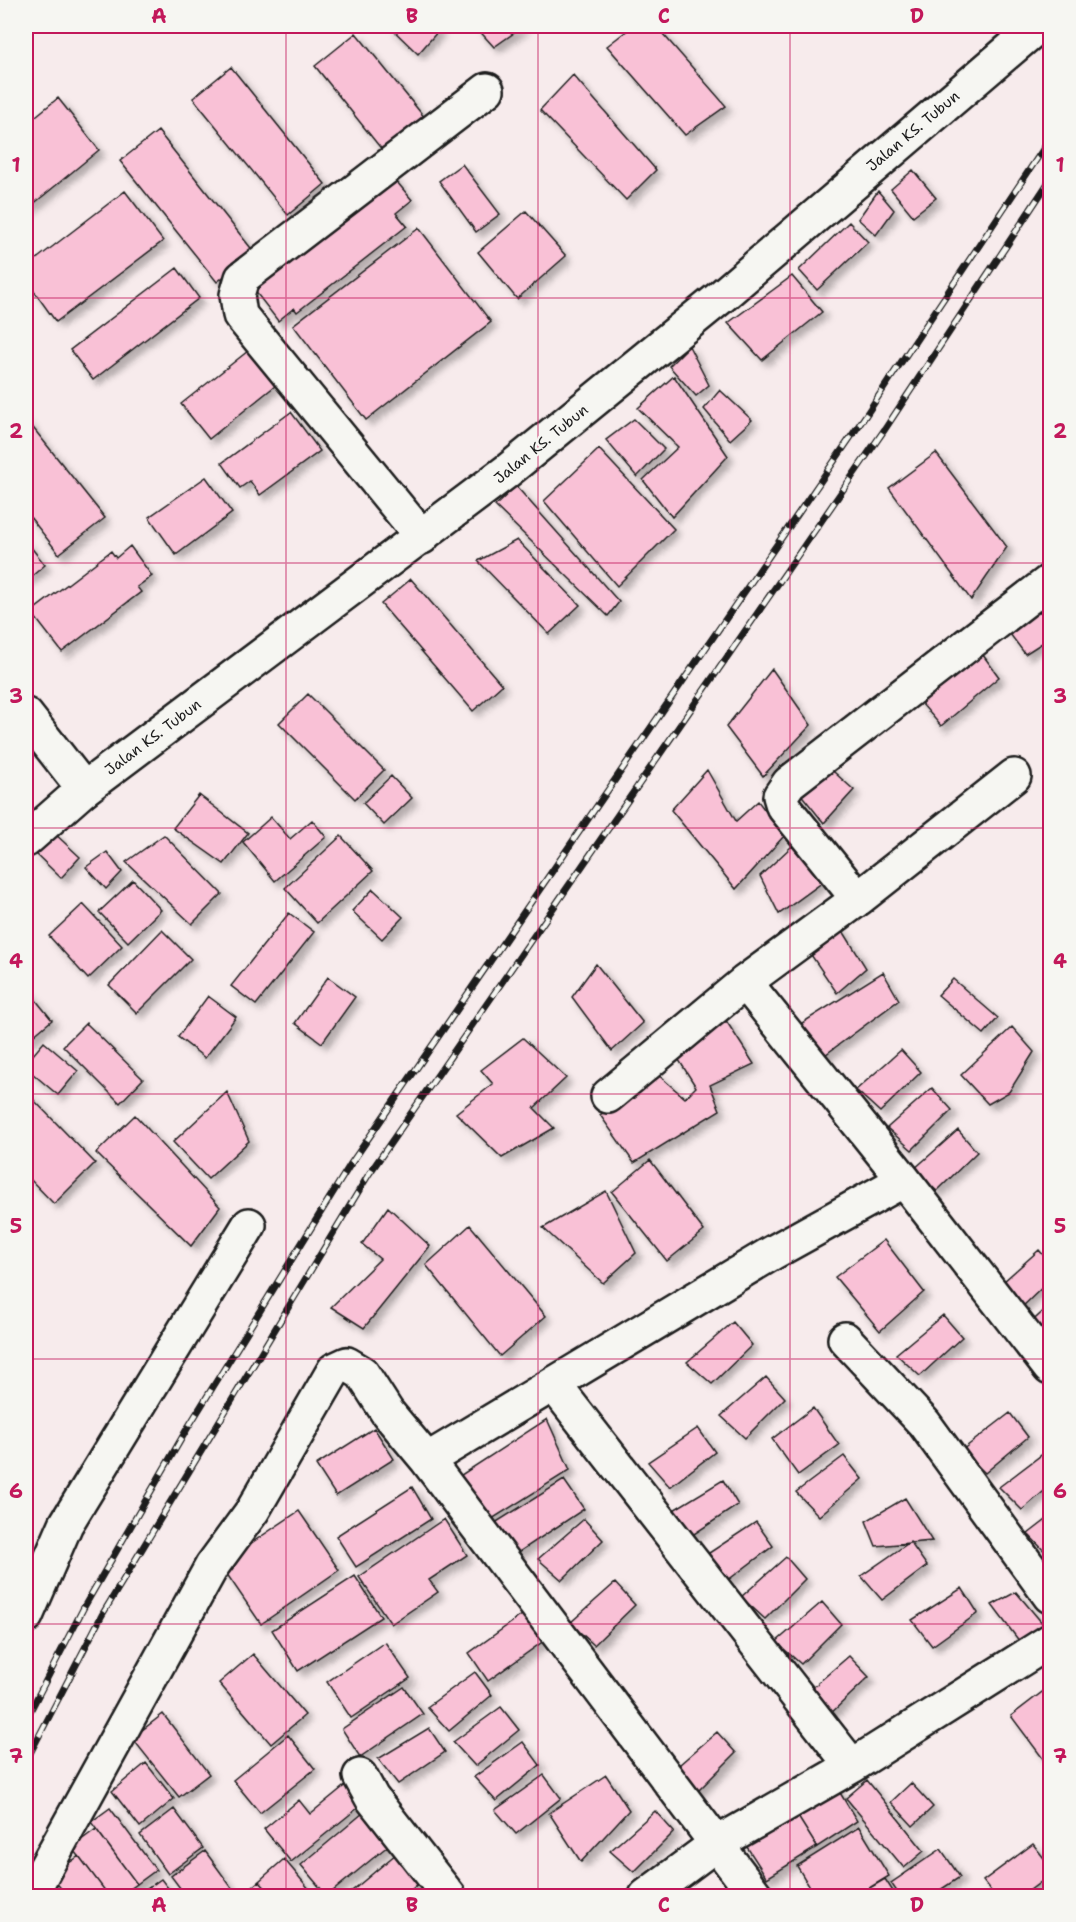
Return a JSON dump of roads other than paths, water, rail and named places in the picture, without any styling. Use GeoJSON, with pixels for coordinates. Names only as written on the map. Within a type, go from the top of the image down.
{"type":"FeatureCollection","features":[{"type":"Feature","properties":{"kind":"street","name":"Jalan KS. Tubun"},"geometry":{"type":"LineString","coordinates":[[26,840],[84,789],[506,472],[722,296],[1038,26]]}},
{"type":"Feature","properties":{"kind":"street"},"geometry":{"type":"LineString","coordinates":[[422,537],[240,315],[237,295],[242,279],[487,90]]}},
{"type":"Feature","properties":{"kind":"street"},"geometry":{"type":"LineString","coordinates":[[858,899],[783,806],[780,796],[789,783],[1050,581]]}},
{"type":"Feature","properties":{"kind":"street"},"geometry":{"type":"LineString","coordinates":[[26,715],[84,789]]}},
{"type":"Feature","properties":{"kind":"street"},"geometry":{"type":"LineString","coordinates":[[608,1096],[745,982],[858,899],[1014,776]]}},
{"type":"Feature","properties":{"kind":"street"},"geometry":{"type":"LineString","coordinates":[[745,982],[904,1180],[1050,1368]]}},
{"type":"Feature","properties":{"kind":"street"},"geometry":{"type":"LineString","coordinates":[[427,1460],[555,1386],[772,1253],[904,1180]]}},
{"type":"Feature","properties":{"kind":"street"},"geometry":{"type":"LineString","coordinates":[[26,1616],[66,1524],[249,1225]]}},
{"type":"Feature","properties":{"kind":"street"},"geometry":{"type":"LineString","coordinates":[[845,1339],[924,1424],[1050,1596]]}},
{"type":"Feature","properties":{"kind":"street"},"geometry":{"type":"LineString","coordinates":[[30,1896],[212,1566],[253,1510],[334,1370],[347,1364],[362,1373],[387,1412],[427,1460],[756,1896]]}},
{"type":"Feature","properties":{"kind":"street"},"geometry":{"type":"LineString","coordinates":[[555,1386],[852,1766]]}},
{"type":"Feature","properties":{"kind":"street"},"geometry":{"type":"LineString","coordinates":[[645,1896],[716,1844],[852,1766],[1050,1641]]}},
{"type":"Feature","properties":{"kind":"street"},"geometry":{"type":"LineString","coordinates":[[360,1776],[372,1798],[449,1896]]}},
{"type":"Feature","properties":{"kind":"railway"},"geometry":{"type":"LineString","coordinates":[[26,1719],[84,1607],[187,1429],[350,1165],[866,415],[1050,139]]}},
{"type":"Feature","properties":{"kind":"railway"},"geometry":{"type":"LineString","coordinates":[[26,1761],[102,1615],[369,1174],[885,429],[1050,180]]}}]}
